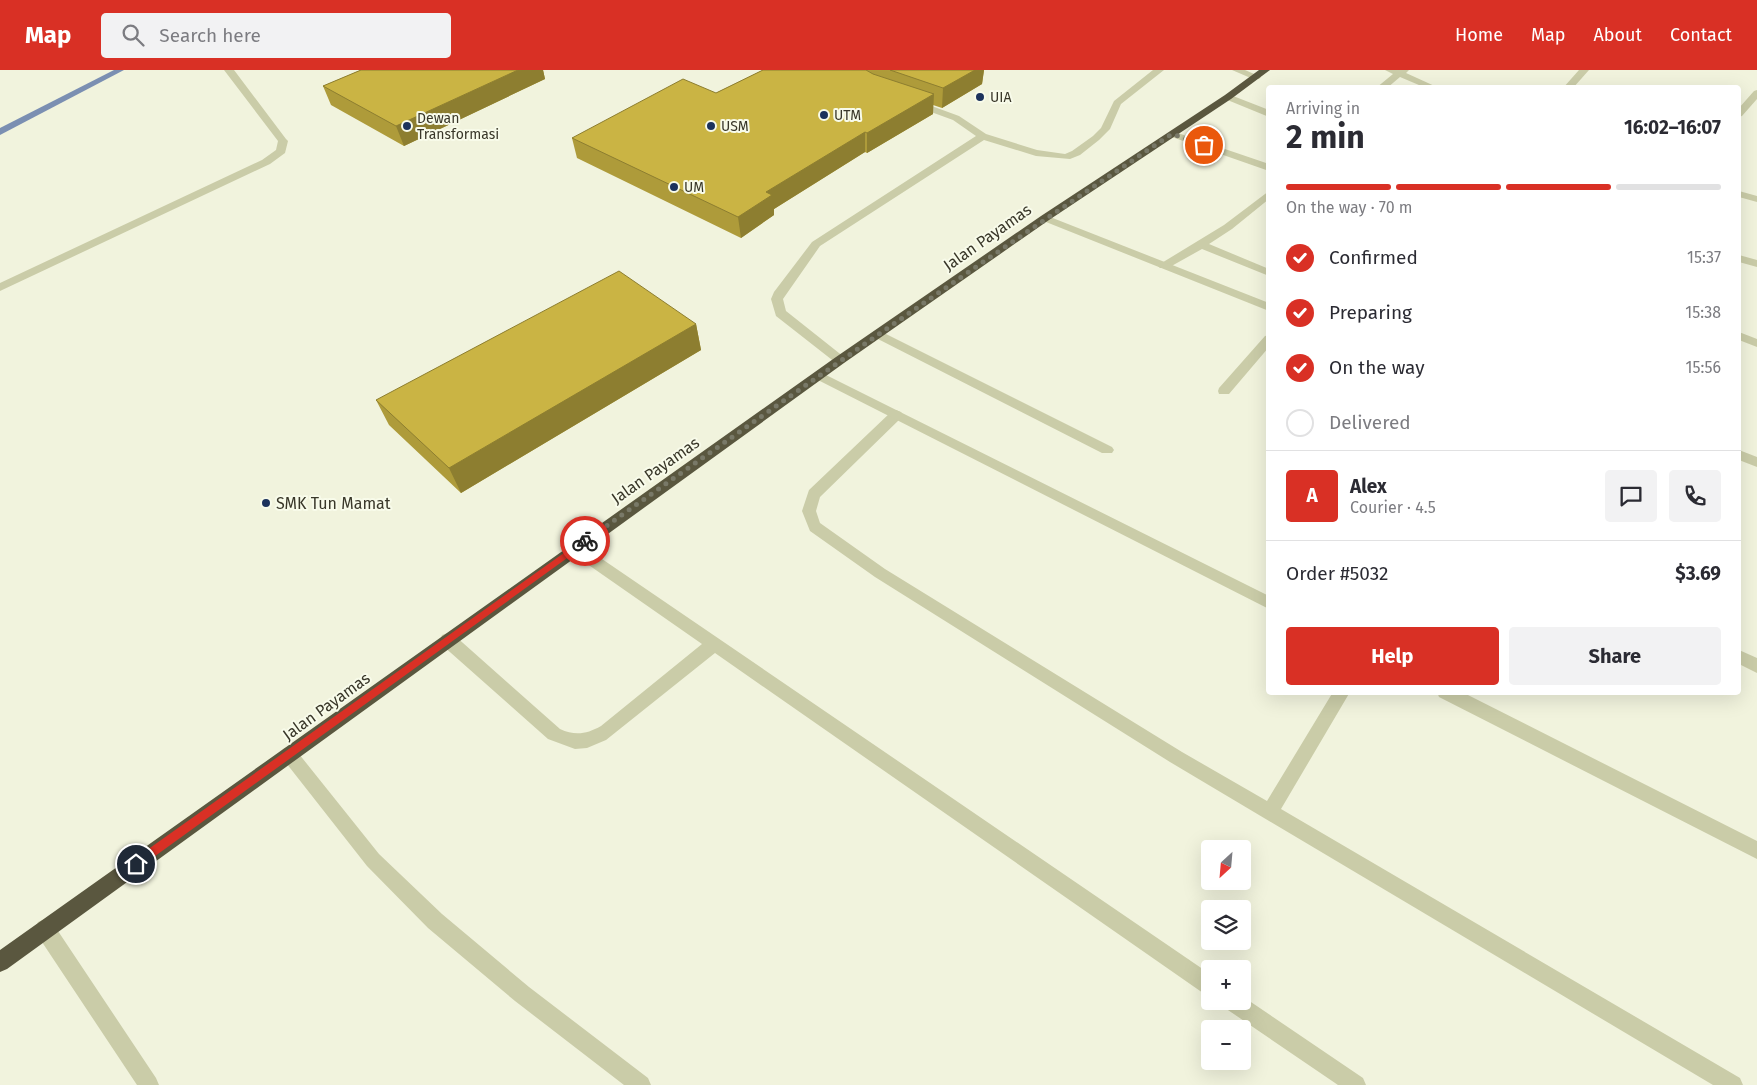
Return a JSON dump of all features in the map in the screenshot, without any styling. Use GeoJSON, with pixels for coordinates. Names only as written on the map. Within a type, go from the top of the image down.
{"type":"FeatureCollection","features":[{"type":"Feature","properties":{"kind":"highway","name":"Jalan Payamas"},"geometry":{"type":"LineString","coordinates":[[0,962],[575,548],[840,360],[1045,218],[1228,97],[1260,73]]}},
{"type":"Feature","properties":{"kind":"street"},"geometry":{"type":"LineString","coordinates":[[0,287],[266,162],[281,151],[283,141],[229,70]]}},
{"type":"Feature","properties":{"kind":"street"},"geometry":{"type":"LineString","coordinates":[[906,100],[940,110],[983,136],[1036,152],[1066,157],[1076,153],[1096,138],[1105,129],[1117,103],[1159,70]]}},
{"type":"Feature","properties":{"kind":"street"},"geometry":{"type":"LineString","coordinates":[[1237,70],[1260,73]]}},
{"type":"Feature","properties":{"kind":"street"},"geometry":{"type":"LineString","coordinates":[[1570,85],[1584,70]]}},
{"type":"Feature","properties":{"kind":"street"},"geometry":{"type":"LineString","coordinates":[[1383,85],[1398,71],[1428,85]]}},
{"type":"Feature","properties":{"kind":"street"},"geometry":{"type":"LineString","coordinates":[[1741,112],[1757,93]]}},
{"type":"Feature","properties":{"kind":"street"},"geometry":{"type":"LineString","coordinates":[[1228,97],[1266,113]]}},
{"type":"Feature","properties":{"kind":"street"},"geometry":{"type":"LineString","coordinates":[[1172,134],[1266,166]]}},
{"type":"Feature","properties":{"kind":"street"},"geometry":{"type":"LineString","coordinates":[[840,360],[780,313],[777,299],[780,292],[816,244],[983,136]]}},
{"type":"Feature","properties":{"kind":"street"},"geometry":{"type":"LineString","coordinates":[[1741,195],[1757,199]]}},
{"type":"Feature","properties":{"kind":"street"},"geometry":{"type":"LineString","coordinates":[[1164,266],[1201,245],[1266,196]]}},
{"type":"Feature","properties":{"kind":"street"},"geometry":{"type":"LineString","coordinates":[[1045,218],[1266,306]]}},
{"type":"Feature","properties":{"kind":"street"},"geometry":{"type":"LineString","coordinates":[[1201,245],[1266,272]]}},
{"type":"Feature","properties":{"kind":"street"},"geometry":{"type":"LineString","coordinates":[[1741,259],[1757,264]]}},
{"type":"Feature","properties":{"kind":"street"},"geometry":{"type":"LineString","coordinates":[[878,334],[1107,450]]}},
{"type":"Feature","properties":{"kind":"street"},"geometry":{"type":"LineString","coordinates":[[1741,337],[1757,343]]}},
{"type":"Feature","properties":{"kind":"street"},"geometry":{"type":"LineString","coordinates":[[1224,391],[1266,342]]}},
{"type":"Feature","properties":{"kind":"street"},"geometry":{"type":"LineString","coordinates":[[818,376],[1266,601]]}},
{"type":"Feature","properties":{"kind":"street"},"geometry":{"type":"LineString","coordinates":[[896,415],[814,494],[808,507],[809,518],[815,527],[880,574],[1176,757],[1733,1085]]}},
{"type":"Feature","properties":{"kind":"street"},"geometry":{"type":"LineString","coordinates":[[1741,456],[1757,462]]}},
{"type":"Feature","properties":{"kind":"street"},"geometry":{"type":"LineString","coordinates":[[575,548],[1201,980]]}},
{"type":"Feature","properties":{"kind":"street"},"geometry":{"type":"LineString","coordinates":[[448,640],[554,734],[565,740],[579,742],[593,739],[607,731],[714,644]]}},
{"type":"Feature","properties":{"kind":"street"},"geometry":{"type":"LineString","coordinates":[[1741,658],[1757,666]]}},
{"type":"Feature","properties":{"kind":"street"},"geometry":{"type":"LineString","coordinates":[[1269,813],[1340,695]]}},
{"type":"Feature","properties":{"kind":"street"},"geometry":{"type":"LineString","coordinates":[[1451,695],[1757,850]]}},
{"type":"Feature","properties":{"kind":"street"},"geometry":{"type":"LineString","coordinates":[[289,754],[373,860],[435,920],[522,994],[641,1085]]}},
{"type":"Feature","properties":{"kind":"street"},"geometry":{"type":"LineString","coordinates":[[45,929],[149,1085]]}},
{"type":"Feature","properties":{"kind":"street"},"geometry":{"type":"LineString","coordinates":[[1245,1010],[1356,1085]]}},
{"type":"Feature","properties":{"kind":"building"},"geometry":{"type":"Polygon","coordinates":[[[361,70],[518,70],[396,126],[323,86],[361,70]]]}},
{"type":"Feature","properties":{"kind":"building"},"geometry":{"type":"Polygon","coordinates":[[[763,70],[866,70],[934,94],[867,133],[865,132],[766,192],[772,195],[738,217],[572,138],[683,79],[716,93],[763,70]]]}},
{"type":"Feature","properties":{"kind":"building"},"geometry":{"type":"Polygon","coordinates":[[[890,70],[975,70],[943,88],[890,70]]]}},
{"type":"Feature","properties":{"kind":"building"},"geometry":{"type":"Polygon","coordinates":[[[619,271],[696,324],[449,468],[376,400],[619,271]]]}},
{"type":"Feature","properties":{"kind":"waterway"},"geometry":{"type":"LineString","coordinates":[[0,132],[120,70]]}},
{"type":"Feature","properties":{"kind":"way so far"},"geometry":{"type":"LineString","coordinates":[[585,541],[840,360],[1045,218],[1172,134],[1204,145]]}},
{"type":"Feature","properties":{"kind":"place","name":"UIA"},"geometry":{"type":"Point","coordinates":[980,97]}},
{"type":"Feature","properties":{"kind":"place","name":"UTM"},"geometry":{"type":"Point","coordinates":[824,115]}},
{"type":"Feature","properties":{"kind":"place","name":"Dewan Transformasi"},"geometry":{"type":"Point","coordinates":[407,126]}},
{"type":"Feature","properties":{"kind":"place","name":"USM"},"geometry":{"type":"Point","coordinates":[711,126]}},
{"type":"Feature","properties":{"kind":"place","name":"UM"},"geometry":{"type":"Point","coordinates":[674,187]}},
{"type":"Feature","properties":{"kind":"place","name":"SMK Tun Mamat"},"geometry":{"type":"Point","coordinates":[266,503]}},
{"type":"Feature","properties":{"kind":"route"},"geometry":{"type":"LineString","coordinates":[[136,864],[585,541]]}}]}
